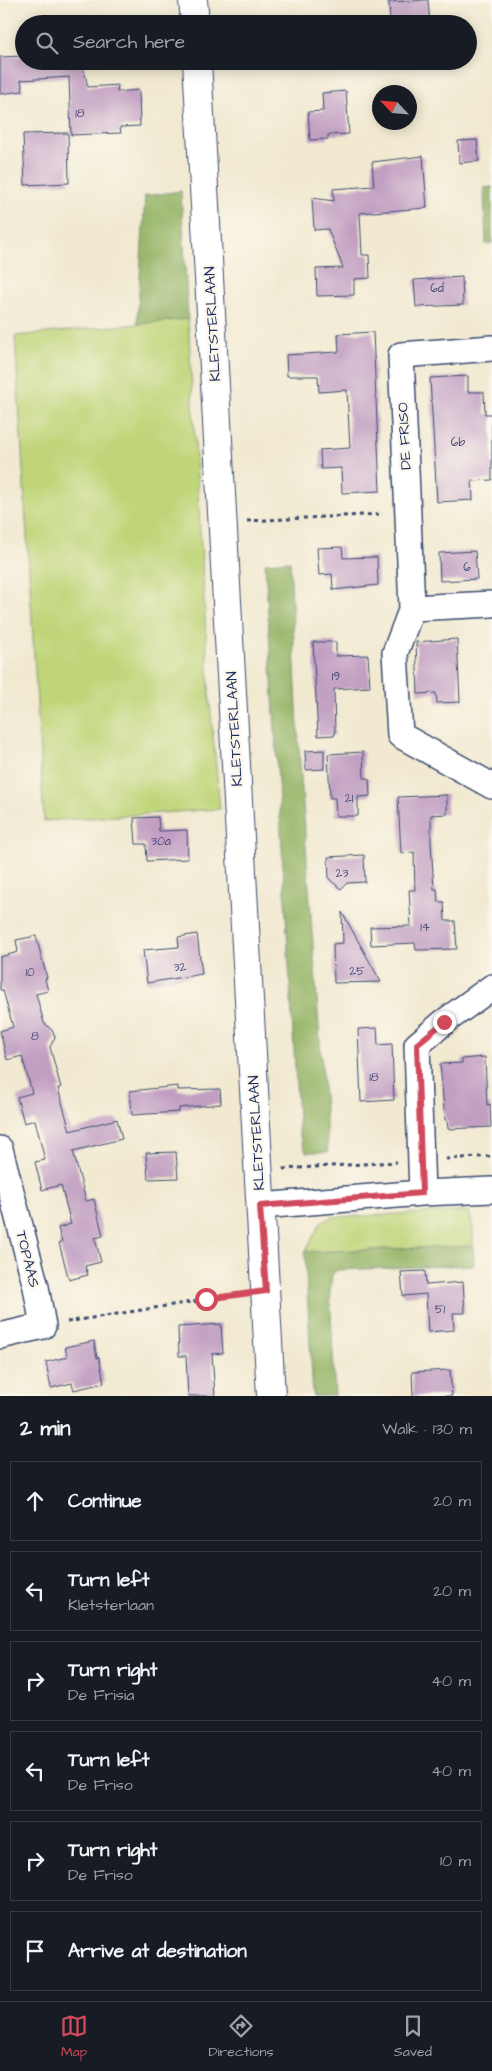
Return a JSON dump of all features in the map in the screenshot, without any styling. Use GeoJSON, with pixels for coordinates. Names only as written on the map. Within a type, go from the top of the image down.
{"type":"FeatureCollection","features":[{"type":"Feature","properties":{"kind":"main road"},"geometry":{"type":"LineString","coordinates":[[194,0],[195,15]]}},
{"type":"Feature","properties":{"kind":"main road","name":"KLETSTERLAAN"},"geometry":{"type":"LineString","coordinates":[[197,70],[271,1396]]}},
{"type":"Feature","properties":{"kind":"street","name":"DE FRISO"},"geometry":{"type":"LineString","coordinates":[[492,348],[401,355],[412,608],[395,654],[400,735],[492,786]]}},
{"type":"Feature","properties":{"kind":"street"},"geometry":{"type":"LineString","coordinates":[[412,608],[492,604]]}},
{"type":"Feature","properties":{"kind":"street"},"geometry":{"type":"LineString","coordinates":[[422,1193],[417,1044],[492,987]]}},
{"type":"Feature","properties":{"kind":"street","name":"TOPAAS"},"geometry":{"type":"LineString","coordinates":[[0,1149],[36,1287],[43,1326]]}},
{"type":"Feature","properties":{"kind":"street"},"geometry":{"type":"LineString","coordinates":[[260,1206],[422,1193],[492,1190]]}},
{"type":"Feature","properties":{"kind":"street"},"geometry":{"type":"LineString","coordinates":[[0,1336],[43,1326]]}},
{"type":"Feature","properties":{"kind":"path"},"geometry":{"type":"LineString","coordinates":[[242,521],[408,513]]}},
{"type":"Feature","properties":{"kind":"path"},"geometry":{"type":"LineString","coordinates":[[280,1169],[492,1156]]}},
{"type":"Feature","properties":{"kind":"path"},"geometry":{"type":"LineString","coordinates":[[43,1326],[266,1291]]}},
{"type":"Feature","properties":{"kind":"green space"},"geometry":{"type":"Polygon","coordinates":[[[492,187],[492,243],[486,244],[484,188],[492,187]]]}},
{"type":"Feature","properties":{"kind":"green space"},"geometry":{"type":"Polygon","coordinates":[[[181,191],[188,319],[137,324],[145,196],[181,191]]]}},
{"type":"Feature","properties":{"kind":"green space"},"geometry":{"type":"Polygon","coordinates":[[[188,319],[210,704],[220,809],[44,821],[15,336],[188,319]]]}},
{"type":"Feature","properties":{"kind":"green space"},"geometry":{"type":"Polygon","coordinates":[[[290,561],[299,749],[328,1152],[306,1152],[299,1134],[265,563],[290,561]]]}},
{"type":"Feature","properties":{"kind":"green space"},"geometry":{"type":"Polygon","coordinates":[[[469,1211],[473,1228],[473,1246],[305,1252],[321,1222],[332,1217],[469,1211]]]}},
{"type":"Feature","properties":{"kind":"green space"},"geometry":{"type":"Polygon","coordinates":[[[473,1246],[474,1265],[337,1270],[332,1275],[330,1292],[335,1396],[313,1396],[305,1252],[473,1246]]]}},
{"type":"Feature","properties":{"kind":"building"},"geometry":{"type":"Polygon","coordinates":[[[428,0],[429,15],[390,15],[389,2],[428,0]]]}},
{"type":"Feature","properties":{"kind":"building"},"geometry":{"type":"Polygon","coordinates":[[[15,56],[15,70],[84,70],[88,87],[118,85],[117,92],[139,90],[140,126],[120,127],[121,133],[71,135],[69,77],[21,80],[23,91],[0,94],[0,57],[15,56]]]}},
{"type":"Feature","properties":{"kind":"building"},"geometry":{"type":"Polygon","coordinates":[[[346,91],[349,134],[328,135],[328,139],[310,140],[308,112],[323,111],[322,93],[346,91]]]}},
{"type":"Feature","properties":{"kind":"building"},"geometry":{"type":"Polygon","coordinates":[[[68,133],[69,183],[25,185],[23,134],[68,133]]]}},
{"type":"Feature","properties":{"kind":"building"},"geometry":{"type":"Polygon","coordinates":[[[477,140],[479,161],[459,163],[458,141],[477,140]]]}},
{"type":"Feature","properties":{"kind":"building"},"geometry":{"type":"Polygon","coordinates":[[[423,156],[427,208],[360,213],[362,255],[369,255],[370,278],[354,279],[354,295],[317,296],[316,269],[343,268],[328,229],[314,230],[312,198],[334,201],[333,189],[374,186],[372,162],[423,156]]]}},
{"type":"Feature","properties":{"kind":"building"},"geometry":{"type":"Polygon","coordinates":[[[462,277],[463,305],[416,307],[414,280],[462,277]]]}},
{"type":"Feature","properties":{"kind":"building"},"geometry":{"type":"Polygon","coordinates":[[[373,332],[380,491],[342,493],[341,468],[321,469],[320,450],[350,448],[347,390],[319,392],[318,376],[287,376],[286,355],[339,352],[338,334],[373,332]]]}},
{"type":"Feature","properties":{"kind":"building"},"geometry":{"type":"Polygon","coordinates":[[[468,376],[468,392],[484,392],[485,414],[492,414],[492,480],[472,481],[473,500],[437,502],[430,378],[468,376]]]}},
{"type":"Feature","properties":{"kind":"building"},"geometry":{"type":"Polygon","coordinates":[[[342,547],[343,558],[377,557],[378,585],[333,590],[332,574],[319,575],[317,548],[342,547]]]}},
{"type":"Feature","properties":{"kind":"building"},"geometry":{"type":"Polygon","coordinates":[[[475,551],[477,579],[440,581],[439,553],[475,551]]]}},
{"type":"Feature","properties":{"kind":"building"},"geometry":{"type":"Polygon","coordinates":[[[457,639],[460,702],[437,703],[436,693],[418,694],[416,642],[457,639]]]}},
{"type":"Feature","properties":{"kind":"building"},"geometry":{"type":"Polygon","coordinates":[[[313,642],[336,642],[336,656],[368,655],[370,687],[334,689],[335,735],[318,736],[313,642]]]}},
{"type":"Feature","properties":{"kind":"building"},"geometry":{"type":"Polygon","coordinates":[[[324,750],[324,769],[306,770],[305,751],[324,750]]]}},
{"type":"Feature","properties":{"kind":"building"},"geometry":{"type":"Polygon","coordinates":[[[363,752],[364,778],[369,778],[370,796],[358,797],[358,816],[336,816],[335,798],[330,798],[328,754],[363,752]]]}},
{"type":"Feature","properties":{"kind":"building"},"geometry":{"type":"Polygon","coordinates":[[[447,795],[447,814],[431,815],[431,843],[434,889],[437,889],[438,902],[444,902],[445,921],[455,921],[457,949],[416,950],[415,943],[371,945],[370,927],[411,926],[409,890],[415,890],[414,852],[401,853],[398,797],[447,795]]]}},
{"type":"Feature","properties":{"kind":"building"},"geometry":{"type":"Polygon","coordinates":[[[158,817],[159,831],[187,830],[188,859],[147,861],[146,844],[136,844],[134,818],[158,817]]]}},
{"type":"Feature","properties":{"kind":"building"},"geometry":{"type":"Polygon","coordinates":[[[364,855],[365,882],[347,883],[341,889],[329,879],[328,857],[364,855]]]}},
{"type":"Feature","properties":{"kind":"building"},"geometry":{"type":"Polygon","coordinates":[[[342,912],[381,982],[334,983],[333,944],[343,943],[342,912]]]}},
{"type":"Feature","properties":{"kind":"building"},"geometry":{"type":"Polygon","coordinates":[[[197,934],[202,974],[147,983],[143,950],[179,947],[178,937],[197,934]]]}},
{"type":"Feature","properties":{"kind":"building"},"geometry":{"type":"Polygon","coordinates":[[[36,936],[47,978],[45,979],[48,991],[36,994],[44,1023],[53,1031],[55,1037],[50,1047],[61,1088],[58,1088],[70,1131],[117,1119],[122,1139],[73,1151],[86,1201],[94,1199],[103,1236],[95,1238],[101,1262],[85,1266],[88,1275],[69,1280],[59,1243],[62,1242],[58,1228],[71,1224],[61,1185],[42,1190],[35,1162],[45,1160],[35,1120],[24,1123],[17,1097],[32,1093],[22,1056],[7,1060],[0,1031],[13,1027],[3,990],[0,990],[0,957],[18,952],[16,940],[36,936]]]}},
{"type":"Feature","properties":{"kind":"building"},"geometry":{"type":"Polygon","coordinates":[[[377,1028],[378,1045],[392,1044],[394,1100],[361,1102],[358,1029],[377,1028]]]}},
{"type":"Feature","properties":{"kind":"building"},"geometry":{"type":"Polygon","coordinates":[[[485,1057],[487,1105],[490,1104],[491,1127],[448,1129],[447,1120],[445,1120],[440,1064],[462,1063],[462,1059],[485,1057]]]}},
{"type":"Feature","properties":{"kind":"building"},"geometry":{"type":"Polygon","coordinates":[[[178,1086],[178,1090],[220,1089],[221,1104],[179,1108],[179,1112],[132,1115],[130,1091],[178,1086]]]}},
{"type":"Feature","properties":{"kind":"building"},"geometry":{"type":"Polygon","coordinates":[[[176,1152],[178,1178],[148,1179],[146,1153],[176,1152]]]}},
{"type":"Feature","properties":{"kind":"building"},"geometry":{"type":"Polygon","coordinates":[[[425,1271],[426,1285],[463,1282],[465,1313],[453,1313],[454,1330],[428,1332],[426,1294],[403,1296],[401,1272],[425,1271]]]}},
{"type":"Feature","properties":{"kind":"building"},"geometry":{"type":"Polygon","coordinates":[[[221,1324],[223,1353],[212,1354],[215,1396],[188,1396],[186,1356],[179,1356],[178,1327],[221,1324]]]}},
{"type":"Feature","properties":{"kind":"building"},"geometry":{"type":"Polygon","coordinates":[[[94,1341],[104,1383],[74,1390],[72,1383],[51,1388],[46,1362],[67,1357],[65,1347],[94,1341]]]}},
{"type":"Feature","properties":{"kind":"building"},"geometry":{"type":"Polygon","coordinates":[[[450,1370],[452,1396],[413,1396],[412,1372],[450,1370]]]}},
{"type":"Feature","properties":{"kind":"route"},"geometry":{"type":"LineString","coordinates":[[206,1299],[266,1291],[260,1206],[422,1193],[417,1044],[444,1022]]}}]}
